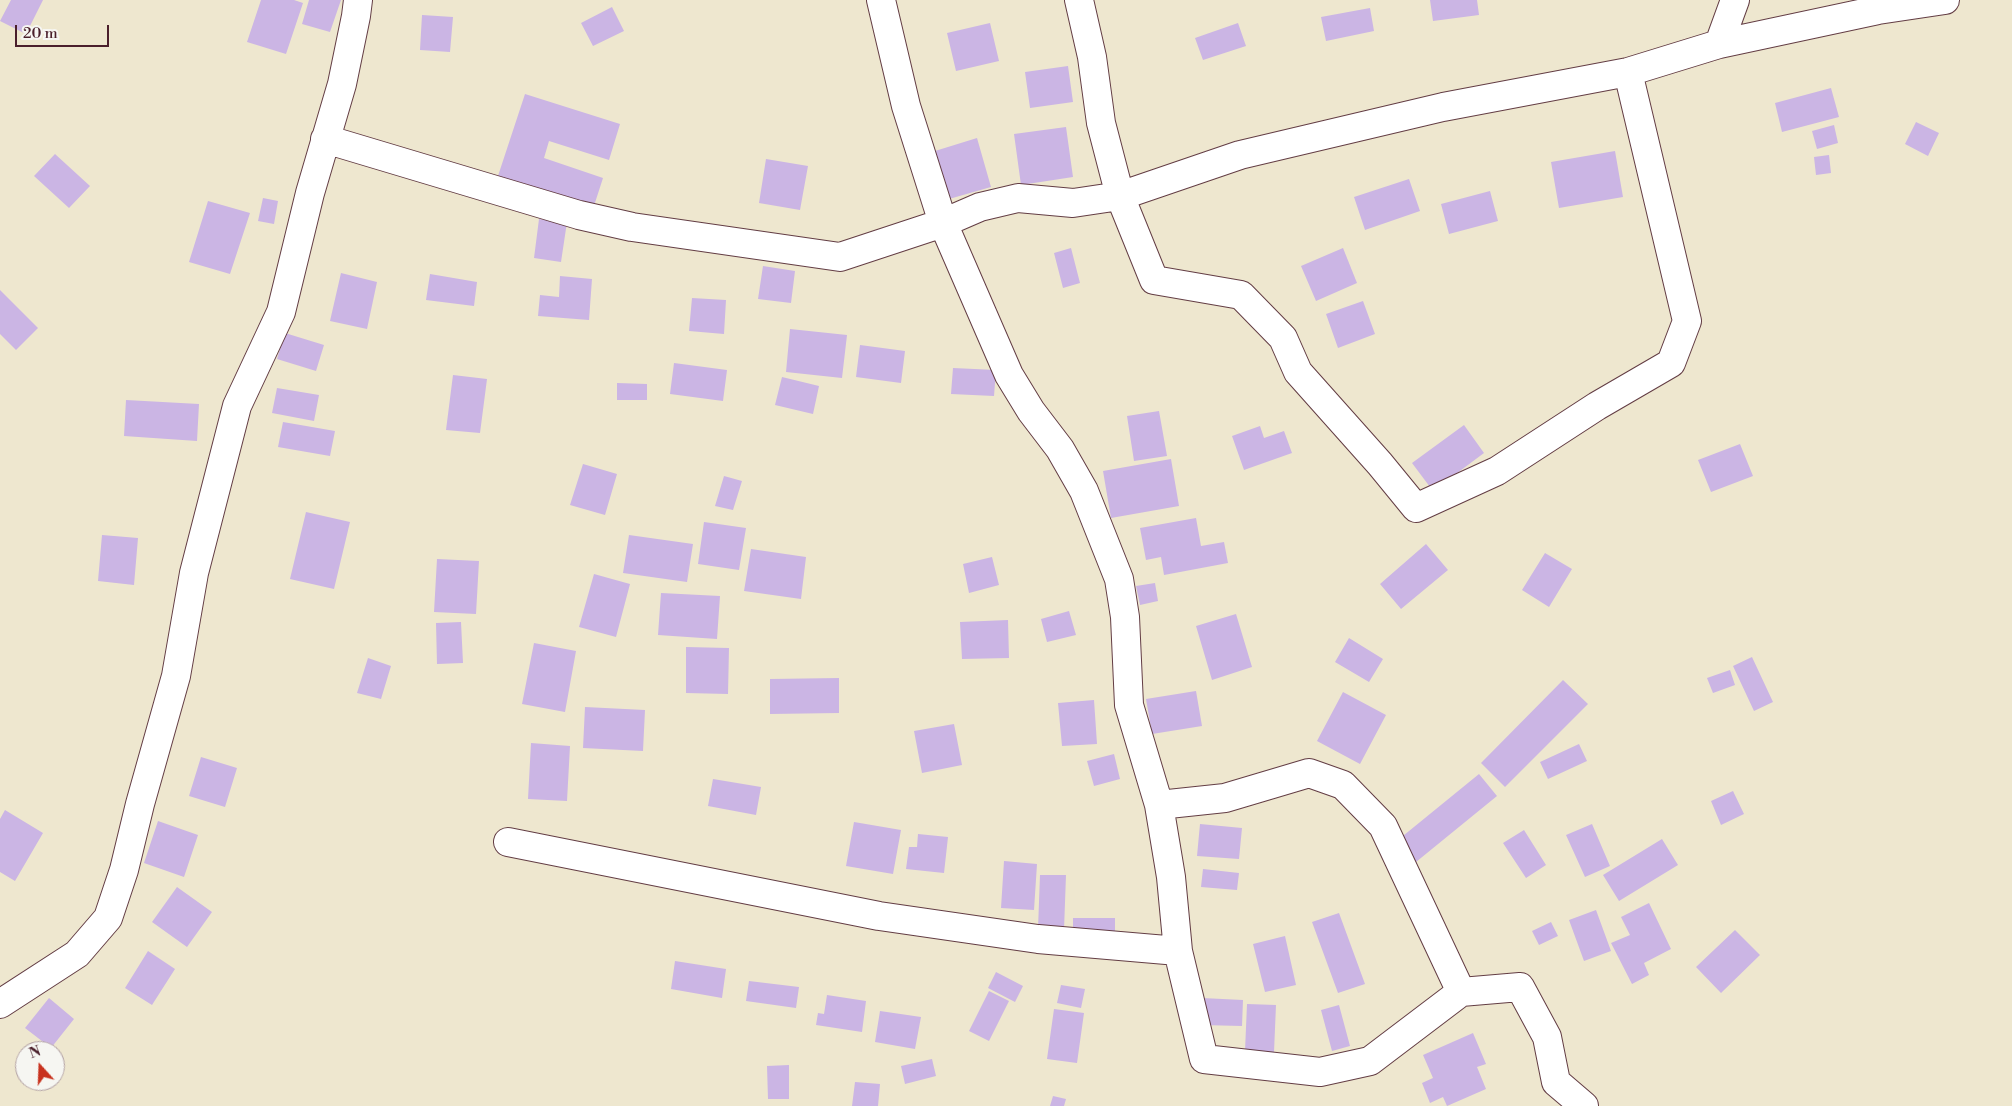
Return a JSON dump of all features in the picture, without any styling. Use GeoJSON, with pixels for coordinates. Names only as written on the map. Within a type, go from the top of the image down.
{"type":"FeatureCollection","features":[{"type":"Feature","properties":{"kind":"street"},"geometry":{"type":"LineString","coordinates":[[0,1004],[77,954],[108,918],[124,870],[140,804],[176,676],[194,573],[237,406],[280,312],[325,139],[342,84],[358,0]]}},
{"type":"Feature","properties":{"kind":"street"},"geometry":{"type":"LineString","coordinates":[[882,0],[906,106],[943,222],[1009,375],[1031,412],[1060,449],[1084,491],[1119,580],[1125,616],[1129,705],[1159,805],[1171,877],[1178,951],[1204,1059],[1320,1072],[1370,1061],[1462,992],[1520,987],[1547,1037],[1556,1082],[1584,1106]]}},
{"type":"Feature","properties":{"kind":"street"},"geometry":{"type":"LineString","coordinates":[[1079,0],[1092,57],[1101,123],[1120,196],[1154,280],[1241,296],[1283,338],[1298,372],[1380,464],[1416,508],[1497,471],[1597,406],[1671,362],[1687,321],[1628,72]]}},
{"type":"Feature","properties":{"kind":"street"},"geometry":{"type":"LineString","coordinates":[[1719,44],[1735,0]]}},
{"type":"Feature","properties":{"kind":"street"},"geometry":{"type":"LineString","coordinates":[[325,139],[579,216],[632,226],[840,257],[943,222],[980,207],[1018,198],[1073,203],[1120,196],[1250,153],[1443,107],[1628,72],[1719,44],[1878,10],[1946,0]]}},
{"type":"Feature","properties":{"kind":"street"},"geometry":{"type":"LineString","coordinates":[[1159,805],[1225,798],[1310,773],[1344,785],[1383,826],[1462,992]]}},
{"type":"Feature","properties":{"kind":"street"},"geometry":{"type":"LineString","coordinates":[[508,842],[879,916],[1038,940],[1178,951]]}},
{"type":"Feature","properties":{"kind":"building"},"geometry":{"type":"Polygon","coordinates":[[[11,0],[43,0],[26,34],[0,21],[11,0]]]}},
{"type":"Feature","properties":{"kind":"building"},"geometry":{"type":"Polygon","coordinates":[[[261,0],[294,0],[303,3],[286,54],[247,42],[261,0]]]}},
{"type":"Feature","properties":{"kind":"building"},"geometry":{"type":"Polygon","coordinates":[[[309,0],[341,0],[330,32],[302,24],[309,0]]]}},
{"type":"Feature","properties":{"kind":"building"},"geometry":{"type":"Polygon","coordinates":[[[1430,0],[1477,0],[1479,15],[1433,21],[1430,0]]]}},
{"type":"Feature","properties":{"kind":"building"},"geometry":{"type":"Polygon","coordinates":[[[612,7],[624,31],[593,46],[581,23],[612,7]]]}},
{"type":"Feature","properties":{"kind":"building"},"geometry":{"type":"Polygon","coordinates":[[[1370,8],[1374,31],[1326,41],[1321,17],[1370,8]]]}},
{"type":"Feature","properties":{"kind":"building"},"geometry":{"type":"Polygon","coordinates":[[[422,15],[453,17],[450,52],[420,50],[422,15]]]}},
{"type":"Feature","properties":{"kind":"building"},"geometry":{"type":"Polygon","coordinates":[[[990,23],[999,61],[956,71],[947,33],[990,23]]]}},
{"type":"Feature","properties":{"kind":"building"},"geometry":{"type":"Polygon","coordinates":[[[1238,23],[1246,46],[1203,60],[1195,38],[1238,23]]]}},
{"type":"Feature","properties":{"kind":"building"},"geometry":{"type":"Polygon","coordinates":[[[1068,66],[1073,102],[1030,108],[1025,72],[1068,66]]]}},
{"type":"Feature","properties":{"kind":"building"},"geometry":{"type":"Polygon","coordinates":[[[1831,88],[1839,117],[1782,132],[1775,103],[1831,88]]]}},
{"type":"Feature","properties":{"kind":"building"},"geometry":{"type":"Polygon","coordinates":[[[525,94],[620,124],[609,160],[549,141],[544,158],[603,178],[592,212],[496,182],[525,94]]]}},
{"type":"Feature","properties":{"kind":"building"},"geometry":{"type":"Polygon","coordinates":[[[1916,122],[1939,133],[1928,156],[1905,144],[1916,122]]]}},
{"type":"Feature","properties":{"kind":"building"},"geometry":{"type":"Polygon","coordinates":[[[1834,125],[1838,143],[1817,149],[1812,131],[1834,125]]]}},
{"type":"Feature","properties":{"kind":"building"},"geometry":{"type":"Polygon","coordinates":[[[1066,127],[1073,177],[1021,185],[1014,134],[1066,127]]]}},
{"type":"Feature","properties":{"kind":"building"},"geometry":{"type":"Polygon","coordinates":[[[977,138],[991,187],[949,199],[935,151],[977,138]]]}},
{"type":"Feature","properties":{"kind":"building"},"geometry":{"type":"Polygon","coordinates":[[[1615,151],[1623,197],[1559,208],[1551,162],[1615,151]]]}},
{"type":"Feature","properties":{"kind":"building"},"geometry":{"type":"Polygon","coordinates":[[[55,154],[90,186],[69,208],[34,176],[55,154]]]}},
{"type":"Feature","properties":{"kind":"building"},"geometry":{"type":"Polygon","coordinates":[[[1829,155],[1831,173],[1816,175],[1814,157],[1829,155]]]}},
{"type":"Feature","properties":{"kind":"building"},"geometry":{"type":"Polygon","coordinates":[[[766,159],[808,166],[800,210],[759,203],[766,159]]]}},
{"type":"Feature","properties":{"kind":"building"},"geometry":{"type":"Polygon","coordinates":[[[1409,179],[1420,211],[1365,230],[1354,197],[1409,179]]]}},
{"type":"Feature","properties":{"kind":"building"},"geometry":{"type":"Polygon","coordinates":[[[1490,191],[1498,221],[1449,234],[1441,204],[1490,191]]]}},
{"type":"Feature","properties":{"kind":"building"},"geometry":{"type":"Polygon","coordinates":[[[263,198],[278,201],[274,224],[258,221],[263,198]]]}},
{"type":"Feature","properties":{"kind":"building"},"geometry":{"type":"Polygon","coordinates":[[[208,201],[250,213],[230,274],[189,262],[208,201]]]}},
{"type":"Feature","properties":{"kind":"building"},"geometry":{"type":"Polygon","coordinates":[[[539,219],[567,222],[561,262],[534,258],[539,219]]]}},
{"type":"Feature","properties":{"kind":"building"},"geometry":{"type":"Polygon","coordinates":[[[1071,248],[1080,283],[1063,288],[1054,253],[1071,248]]]}},
{"type":"Feature","properties":{"kind":"building"},"geometry":{"type":"Polygon","coordinates":[[[1343,248],[1357,283],[1316,301],[1301,266],[1343,248]]]}},
{"type":"Feature","properties":{"kind":"building"},"geometry":{"type":"Polygon","coordinates":[[[763,266],[795,271],[791,303],[758,299],[763,266]]]}},
{"type":"Feature","properties":{"kind":"building"},"geometry":{"type":"Polygon","coordinates":[[[341,273],[377,282],[367,329],[330,321],[341,273]]]}},
{"type":"Feature","properties":{"kind":"building"},"geometry":{"type":"Polygon","coordinates":[[[430,274],[477,282],[474,306],[426,300],[430,274]]]}},
{"type":"Feature","properties":{"kind":"building"},"geometry":{"type":"Polygon","coordinates":[[[560,276],[592,279],[589,320],[538,316],[540,295],[559,297],[560,276]]]}},
{"type":"Feature","properties":{"kind":"building"},"geometry":{"type":"Polygon","coordinates":[[[0,290],[38,328],[16,350],[0,334],[0,290]]]}},
{"type":"Feature","properties":{"kind":"building"},"geometry":{"type":"Polygon","coordinates":[[[692,298],[726,300],[724,334],[689,331],[692,298]]]}},
{"type":"Feature","properties":{"kind":"building"},"geometry":{"type":"Polygon","coordinates":[[[1363,301],[1375,334],[1338,348],[1326,314],[1363,301]]]}},
{"type":"Feature","properties":{"kind":"building"},"geometry":{"type":"Polygon","coordinates":[[[790,329],[847,335],[842,378],[786,372],[790,329]]]}},
{"type":"Feature","properties":{"kind":"building"},"geometry":{"type":"Polygon","coordinates":[[[285,333],[324,345],[316,371],[277,359],[285,333]]]}},
{"type":"Feature","properties":{"kind":"building"},"geometry":{"type":"Polygon","coordinates":[[[860,345],[905,351],[901,383],[856,377],[860,345]]]}},
{"type":"Feature","properties":{"kind":"building"},"geometry":{"type":"Polygon","coordinates":[[[674,363],[727,370],[723,401],[670,394],[674,363]]]}},
{"type":"Feature","properties":{"kind":"building"},"geometry":{"type":"Polygon","coordinates":[[[953,368],[996,370],[994,396],[951,394],[953,368]]]}},
{"type":"Feature","properties":{"kind":"building"},"geometry":{"type":"Polygon","coordinates":[[[453,375],[487,379],[480,433],[446,430],[453,375]]]}},
{"type":"Feature","properties":{"kind":"building"},"geometry":{"type":"Polygon","coordinates":[[[782,377],[819,386],[813,414],[775,405],[782,377]]]}},
{"type":"Feature","properties":{"kind":"building"},"geometry":{"type":"Polygon","coordinates":[[[617,383],[647,384],[647,400],[617,400],[617,383]]]}},
{"type":"Feature","properties":{"kind":"building"},"geometry":{"type":"Polygon","coordinates":[[[277,388],[319,395],[314,421],[272,413],[277,388]]]}},
{"type":"Feature","properties":{"kind":"building"},"geometry":{"type":"Polygon","coordinates":[[[126,400],[199,404],[197,441],[124,436],[126,400]]]}},
{"type":"Feature","properties":{"kind":"building"},"geometry":{"type":"Polygon","coordinates":[[[1159,411],[1167,456],[1134,461],[1127,416],[1159,411]]]}},
{"type":"Feature","properties":{"kind":"building"},"geometry":{"type":"Polygon","coordinates":[[[283,422],[335,431],[330,456],[278,447],[283,422]]]}},
{"type":"Feature","properties":{"kind":"building"},"geometry":{"type":"Polygon","coordinates":[[[1464,425],[1484,453],[1433,491],[1412,463],[1464,425]]]}},
{"type":"Feature","properties":{"kind":"building"},"geometry":{"type":"Polygon","coordinates":[[[1260,426],[1264,438],[1284,431],[1292,453],[1244,470],[1232,436],[1260,426]]]}},
{"type":"Feature","properties":{"kind":"building"},"geometry":{"type":"Polygon","coordinates":[[[1740,444],[1753,476],[1711,492],[1698,460],[1740,444]]]}},
{"type":"Feature","properties":{"kind":"building"},"geometry":{"type":"Polygon","coordinates":[[[1171,459],[1179,506],[1111,518],[1103,471],[1171,459]]]}},
{"type":"Feature","properties":{"kind":"building"},"geometry":{"type":"Polygon","coordinates":[[[583,464],[617,474],[605,515],[570,505],[583,464]]]}},
{"type":"Feature","properties":{"kind":"building"},"geometry":{"type":"Polygon","coordinates":[[[724,476],[742,481],[733,510],[715,506],[724,476]]]}},
{"type":"Feature","properties":{"kind":"building"},"geometry":{"type":"Polygon","coordinates":[[[306,512],[350,522],[334,589],[290,579],[306,512]]]}},
{"type":"Feature","properties":{"kind":"building"},"geometry":{"type":"Polygon","coordinates":[[[1196,518],[1201,546],[1224,542],[1228,563],[1164,575],[1161,557],[1146,560],[1140,528],[1196,518]]]}},
{"type":"Feature","properties":{"kind":"building"},"geometry":{"type":"Polygon","coordinates":[[[704,522],[746,528],[739,570],[698,564],[704,522]]]}},
{"type":"Feature","properties":{"kind":"building"},"geometry":{"type":"Polygon","coordinates":[[[102,535],[138,538],[134,585],[98,581],[102,535]]]}},
{"type":"Feature","properties":{"kind":"building"},"geometry":{"type":"Polygon","coordinates":[[[629,535],[693,544],[687,582],[623,573],[629,535]]]}},
{"type":"Feature","properties":{"kind":"building"},"geometry":{"type":"Polygon","coordinates":[[[1426,544],[1448,570],[1401,609],[1380,584],[1426,544]]]}},
{"type":"Feature","properties":{"kind":"building"},"geometry":{"type":"Polygon","coordinates":[[[751,549],[806,557],[801,599],[744,591],[751,549]]]}},
{"type":"Feature","properties":{"kind":"building"},"geometry":{"type":"Polygon","coordinates":[[[1545,553],[1572,569],[1549,607],[1522,590],[1545,553]]]}},
{"type":"Feature","properties":{"kind":"building"},"geometry":{"type":"Polygon","coordinates":[[[992,557],[999,585],[969,593],[963,564],[992,557]]]}},
{"type":"Feature","properties":{"kind":"building"},"geometry":{"type":"Polygon","coordinates":[[[437,559],[479,561],[476,614],[434,612],[437,559]]]}},
{"type":"Feature","properties":{"kind":"building"},"geometry":{"type":"Polygon","coordinates":[[[594,574],[630,584],[616,637],[579,627],[594,574]]]}},
{"type":"Feature","properties":{"kind":"building"},"geometry":{"type":"Polygon","coordinates":[[[1155,583],[1158,601],[1140,605],[1136,586],[1155,583]]]}},
{"type":"Feature","properties":{"kind":"building"},"geometry":{"type":"Polygon","coordinates":[[[661,593],[720,596],[717,639],[658,635],[661,593]]]}},
{"type":"Feature","properties":{"kind":"building"},"geometry":{"type":"Polygon","coordinates":[[[1069,611],[1076,635],[1047,642],[1041,619],[1069,611]]]}},
{"type":"Feature","properties":{"kind":"building"},"geometry":{"type":"Polygon","coordinates":[[[1236,614],[1252,667],[1212,680],[1196,626],[1236,614]]]}},
{"type":"Feature","properties":{"kind":"building"},"geometry":{"type":"Polygon","coordinates":[[[1008,620],[1009,658],[962,659],[960,622],[1008,620]]]}},
{"type":"Feature","properties":{"kind":"building"},"geometry":{"type":"Polygon","coordinates":[[[461,622],[463,663],[437,664],[436,623],[461,622]]]}},
{"type":"Feature","properties":{"kind":"building"},"geometry":{"type":"Polygon","coordinates":[[[1349,638],[1383,659],[1369,682],[1335,662],[1349,638]]]}},
{"type":"Feature","properties":{"kind":"building"},"geometry":{"type":"Polygon","coordinates":[[[534,643],[576,651],[565,712],[522,704],[534,643]]]}},
{"type":"Feature","properties":{"kind":"building"},"geometry":{"type":"Polygon","coordinates":[[[686,647],[729,648],[728,694],[686,693],[686,647]]]}},
{"type":"Feature","properties":{"kind":"building"},"geometry":{"type":"Polygon","coordinates":[[[1752,657],[1773,702],[1754,711],[1733,666],[1752,657]]]}},
{"type":"Feature","properties":{"kind":"building"},"geometry":{"type":"Polygon","coordinates":[[[368,658],[391,666],[381,699],[357,693],[368,658]]]}},
{"type":"Feature","properties":{"kind":"building"},"geometry":{"type":"Polygon","coordinates":[[[1730,670],[1735,685],[1713,693],[1707,678],[1730,670]]]}},
{"type":"Feature","properties":{"kind":"building"},"geometry":{"type":"Polygon","coordinates":[[[839,678],[839,713],[770,714],[770,679],[839,678]]]}},
{"type":"Feature","properties":{"kind":"building"},"geometry":{"type":"Polygon","coordinates":[[[1563,680],[1588,704],[1505,787],[1481,763],[1563,680]]]}},
{"type":"Feature","properties":{"kind":"building"},"geometry":{"type":"Polygon","coordinates":[[[1196,691],[1202,726],[1152,734],[1146,699],[1196,691]]]}},
{"type":"Feature","properties":{"kind":"building"},"geometry":{"type":"Polygon","coordinates":[[[1343,692],[1386,715],[1360,764],[1317,741],[1343,692]]]}},
{"type":"Feature","properties":{"kind":"building"},"geometry":{"type":"Polygon","coordinates":[[[1094,700],[1097,744],[1062,746],[1058,703],[1094,700]]]}},
{"type":"Feature","properties":{"kind":"building"},"geometry":{"type":"Polygon","coordinates":[[[585,707],[645,710],[643,751],[583,748],[585,707]]]}},
{"type":"Feature","properties":{"kind":"building"},"geometry":{"type":"Polygon","coordinates":[[[954,724],[962,765],[922,773],[914,731],[954,724]]]}},
{"type":"Feature","properties":{"kind":"building"},"geometry":{"type":"Polygon","coordinates":[[[531,743],[570,746],[567,801],[528,799],[531,743]]]}},
{"type":"Feature","properties":{"kind":"building"},"geometry":{"type":"Polygon","coordinates":[[[1579,744],[1587,761],[1548,779],[1540,762],[1579,744]]]}},
{"type":"Feature","properties":{"kind":"building"},"geometry":{"type":"Polygon","coordinates":[[[1114,754],[1120,779],[1094,786],[1087,761],[1114,754]]]}},
{"type":"Feature","properties":{"kind":"building"},"geometry":{"type":"Polygon","coordinates":[[[201,757],[237,768],[225,807],[189,796],[201,757]]]}},
{"type":"Feature","properties":{"kind":"building"},"geometry":{"type":"Polygon","coordinates":[[[1479,774],[1497,796],[1416,862],[1398,840],[1479,774]]]}},
{"type":"Feature","properties":{"kind":"building"},"geometry":{"type":"Polygon","coordinates":[[[713,779],[761,787],[756,815],[708,806],[713,779]]]}},
{"type":"Feature","properties":{"kind":"building"},"geometry":{"type":"Polygon","coordinates":[[[1733,791],[1744,814],[1721,825],[1711,801],[1733,791]]]}},
{"type":"Feature","properties":{"kind":"building"},"geometry":{"type":"Polygon","coordinates":[[[5,810],[43,833],[15,881],[0,872],[0,819],[5,810]]]}},
{"type":"Feature","properties":{"kind":"building"},"geometry":{"type":"Polygon","coordinates":[[[158,821],[198,835],[184,877],[144,863],[158,821]]]}},
{"type":"Feature","properties":{"kind":"building"},"geometry":{"type":"Polygon","coordinates":[[[854,822],[901,830],[893,874],[846,866],[854,822]]]}},
{"type":"Feature","properties":{"kind":"building"},"geometry":{"type":"Polygon","coordinates":[[[1200,824],[1242,828],[1239,859],[1197,856],[1200,824]]]}},
{"type":"Feature","properties":{"kind":"building"},"geometry":{"type":"Polygon","coordinates":[[[1592,824],[1610,866],[1585,877],[1566,835],[1592,824]]]}},
{"type":"Feature","properties":{"kind":"building"},"geometry":{"type":"Polygon","coordinates":[[[1524,830],[1546,865],[1526,878],[1503,843],[1524,830]]]}},
{"type":"Feature","properties":{"kind":"building"},"geometry":{"type":"Polygon","coordinates":[[[918,834],[948,837],[944,873],[906,869],[909,847],[917,847],[918,834]]]}},
{"type":"Feature","properties":{"kind":"building"},"geometry":{"type":"Polygon","coordinates":[[[1662,839],[1678,865],[1619,901],[1603,875],[1662,839]]]}},
{"type":"Feature","properties":{"kind":"building"},"geometry":{"type":"Polygon","coordinates":[[[1004,861],[1037,864],[1034,910],[1001,908],[1004,861]]]}},
{"type":"Feature","properties":{"kind":"building"},"geometry":{"type":"Polygon","coordinates":[[[1203,869],[1239,873],[1237,890],[1201,887],[1203,869]]]}},
{"type":"Feature","properties":{"kind":"building"},"geometry":{"type":"Polygon","coordinates":[[[1040,875],[1066,875],[1064,930],[1038,929],[1040,875]]]}},
{"type":"Feature","properties":{"kind":"building"},"geometry":{"type":"Polygon","coordinates":[[[177,887],[212,912],[187,947],[152,922],[177,887]]]}},
{"type":"Feature","properties":{"kind":"building"},"geometry":{"type":"Polygon","coordinates":[[[1649,903],[1671,949],[1644,963],[1649,975],[1632,984],[1611,943],[1630,935],[1621,917],[1649,903]]]}},
{"type":"Feature","properties":{"kind":"building"},"geometry":{"type":"Polygon","coordinates":[[[1596,910],[1611,951],[1584,961],[1569,920],[1596,910]]]}},
{"type":"Feature","properties":{"kind":"building"},"geometry":{"type":"Polygon","coordinates":[[[1339,913],[1365,984],[1338,993],[1312,922],[1339,913]]]}},
{"type":"Feature","properties":{"kind":"building"},"geometry":{"type":"Polygon","coordinates":[[[1073,918],[1115,918],[1115,938],[1073,939],[1073,918]]]}},
{"type":"Feature","properties":{"kind":"building"},"geometry":{"type":"Polygon","coordinates":[[[1551,922],[1558,936],[1539,945],[1532,931],[1551,922]]]}},
{"type":"Feature","properties":{"kind":"building"},"geometry":{"type":"Polygon","coordinates":[[[1735,930],[1760,955],[1721,993],[1696,967],[1735,930]]]}},
{"type":"Feature","properties":{"kind":"building"},"geometry":{"type":"Polygon","coordinates":[[[1285,936],[1296,985],[1265,992],[1253,944],[1285,936]]]}},
{"type":"Feature","properties":{"kind":"building"},"geometry":{"type":"Polygon","coordinates":[[[148,951],[175,969],[152,1005],[125,988],[148,951]]]}},
{"type":"Feature","properties":{"kind":"building"},"geometry":{"type":"Polygon","coordinates":[[[675,961],[726,969],[722,998],[671,989],[675,961]]]}},
{"type":"Feature","properties":{"kind":"building"},"geometry":{"type":"Polygon","coordinates":[[[996,972],[1023,986],[1015,1002],[988,988],[996,972]]]}},
{"type":"Feature","properties":{"kind":"building"},"geometry":{"type":"Polygon","coordinates":[[[749,981],[799,987],[796,1008],[746,1001],[749,981]]]}},
{"type":"Feature","properties":{"kind":"building"},"geometry":{"type":"Polygon","coordinates":[[[1061,985],[1085,989],[1081,1008],[1057,1003],[1061,985]]]}},
{"type":"Feature","properties":{"kind":"building"},"geometry":{"type":"Polygon","coordinates":[[[989,991],[1009,1001],[989,1041],[969,1031],[989,991]]]}},
{"type":"Feature","properties":{"kind":"building"},"geometry":{"type":"Polygon","coordinates":[[[827,995],[866,1001],[862,1032],[816,1025],[818,1013],[824,1014],[827,995]]]}},
{"type":"Feature","properties":{"kind":"building"},"geometry":{"type":"Polygon","coordinates":[[[49,998],[74,1019],[57,1041],[42,1041],[25,1028],[49,998]]]}},
{"type":"Feature","properties":{"kind":"building"},"geometry":{"type":"Polygon","coordinates":[[[1202,998],[1243,1000],[1242,1026],[1201,1025],[1202,998]]]}},
{"type":"Feature","properties":{"kind":"building"},"geometry":{"type":"Polygon","coordinates":[[[1247,1004],[1276,1005],[1274,1052],[1245,1051],[1247,1004]]]}},
{"type":"Feature","properties":{"kind":"building"},"geometry":{"type":"Polygon","coordinates":[[[1339,1005],[1350,1046],[1332,1051],[1321,1010],[1339,1005]]]}},
{"type":"Feature","properties":{"kind":"building"},"geometry":{"type":"Polygon","coordinates":[[[1054,1009],[1084,1013],[1077,1063],[1047,1059],[1054,1009]]]}},
{"type":"Feature","properties":{"kind":"building"},"geometry":{"type":"Polygon","coordinates":[[[880,1011],[921,1017],[915,1049],[875,1042],[880,1011]]]}},
{"type":"Feature","properties":{"kind":"building"},"geometry":{"type":"Polygon","coordinates":[[[1473,1033],[1486,1064],[1477,1067],[1486,1089],[1447,1106],[1443,1097],[1430,1103],[1422,1083],[1433,1078],[1423,1055],[1473,1033]]]}},
{"type":"Feature","properties":{"kind":"building"},"geometry":{"type":"Polygon","coordinates":[[[932,1059],[936,1076],[905,1084],[901,1066],[932,1059]]]}},
{"type":"Feature","properties":{"kind":"building"},"geometry":{"type":"Polygon","coordinates":[[[789,1065],[789,1099],[768,1099],[767,1066],[789,1065]]]}},
{"type":"Feature","properties":{"kind":"building"},"geometry":{"type":"Polygon","coordinates":[[[855,1082],[880,1084],[878,1106],[852,1106],[855,1082]]]}},
{"type":"Feature","properties":{"kind":"building"},"geometry":{"type":"Polygon","coordinates":[[[1053,1096],[1066,1099],[1064,1106],[1050,1106],[1053,1096]]]}}]}
